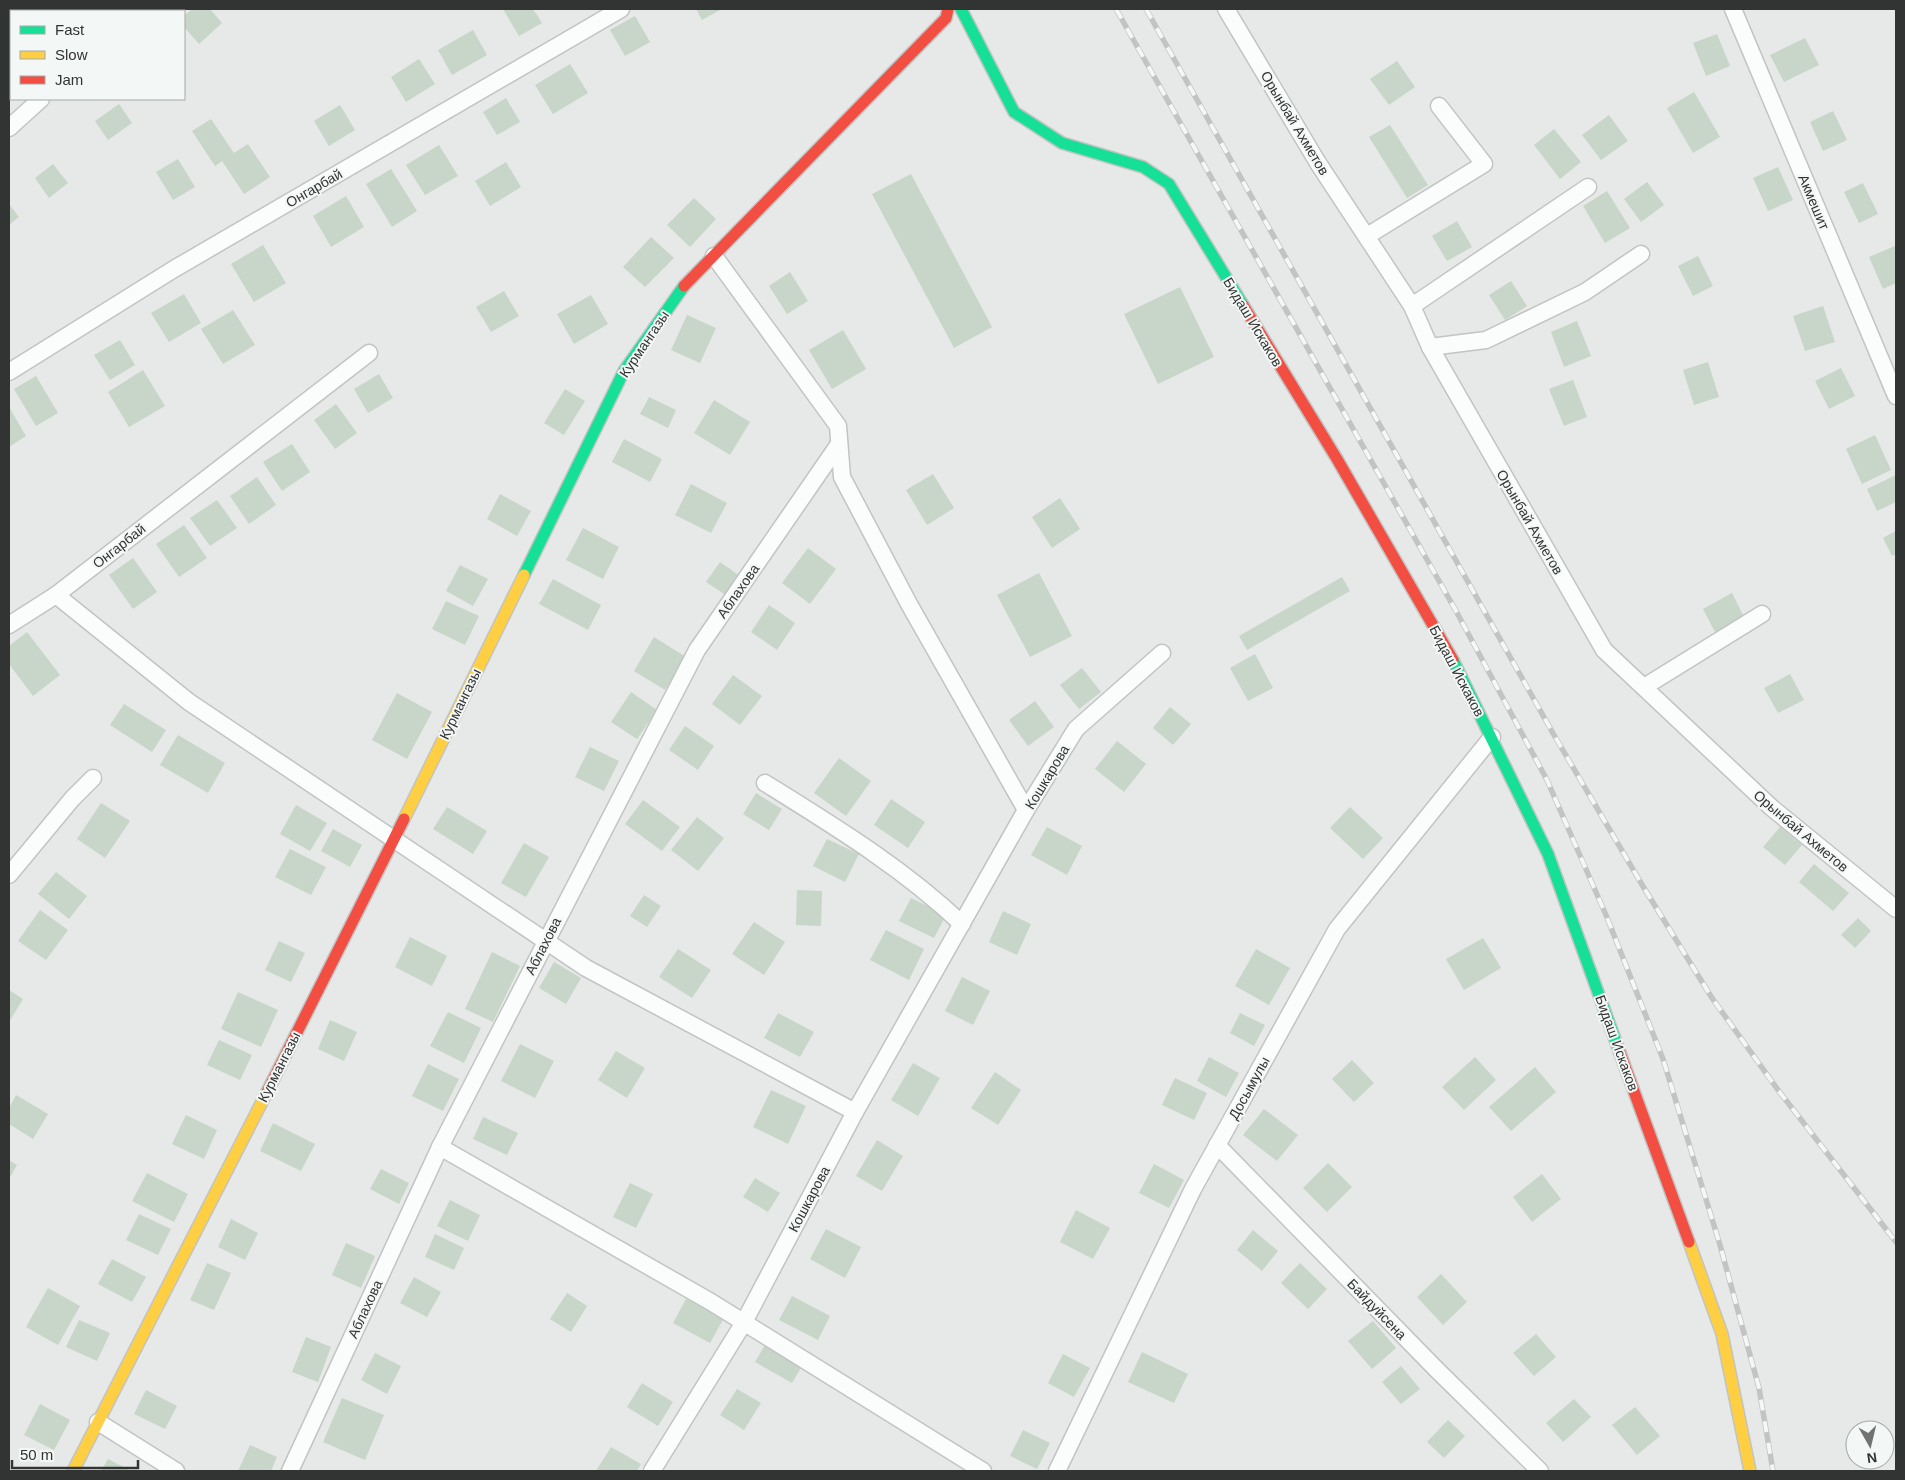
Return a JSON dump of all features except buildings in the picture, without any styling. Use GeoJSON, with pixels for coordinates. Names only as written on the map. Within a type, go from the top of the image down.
{"type":"FeatureCollection","features":[{"type":"Feature","properties":{"kind":"street","name":"Онгарбай"},"geometry":{"type":"LineString","coordinates":[[9,372],[174,268],[621,9]]}},
{"type":"Feature","properties":{"kind":"street","name":"Курмангазы"},"geometry":{"type":"LineString","coordinates":[[73,1471],[394,839],[624,371],[680,290],[946,18],[948,9]]}},
{"type":"Feature","properties":{"kind":"street","name":"Бидаш Искаков"},"geometry":{"type":"LineString","coordinates":[[962,9],[1014,112],[1062,143],[1144,167],[1169,184],[1337,459],[1464,679],[1548,854],[1722,1334],[1750,1471]]}},
{"type":"Feature","properties":{"kind":"street","name":"Орынбай Ахметов"},"geometry":{"type":"LineString","coordinates":[[1226,9],[1318,164],[1412,306],[1430,347],[1604,650],[1772,808],[1896,910]]}},
{"type":"Feature","properties":{"kind":"street","name":"Акмешит"},"geometry":{"type":"LineString","coordinates":[[1733,9],[1896,396]]}},
{"type":"Feature","properties":{"kind":"street"},"geometry":{"type":"LineString","coordinates":[[9,128],[40,100]]}},
{"type":"Feature","properties":{"kind":"street"},"geometry":{"type":"LineString","coordinates":[[1367,236],[1484,164],[1439,106]]}},
{"type":"Feature","properties":{"kind":"street"},"geometry":{"type":"LineString","coordinates":[[1412,306],[1588,187]]}},
{"type":"Feature","properties":{"kind":"street"},"geometry":{"type":"LineString","coordinates":[[1430,347],[1486,340],[1585,292],[1640,254]]}},
{"type":"Feature","properties":{"kind":"street"},"geometry":{"type":"LineString","coordinates":[[714,256],[838,426],[842,478],[909,604],[1026,810]]}},
{"type":"Feature","properties":{"kind":"street","name":"Онгарбай"},"geometry":{"type":"LineString","coordinates":[[9,625],[56,595],[370,353]]}},
{"type":"Feature","properties":{"kind":"street","name":"Аблахова"},"geometry":{"type":"LineString","coordinates":[[290,1471],[440,1148],[697,650],[839,444]]}},
{"type":"Feature","properties":{"kind":"street"},"geometry":{"type":"LineString","coordinates":[[56,595],[189,702],[586,968],[855,1112]]}},
{"type":"Feature","properties":{"kind":"street"},"geometry":{"type":"LineString","coordinates":[[1644,687],[1762,614]]}},
{"type":"Feature","properties":{"kind":"street","name":"Кошкарова"},"geometry":{"type":"LineString","coordinates":[[652,1471],[743,1324],[855,1112],[1026,810],[1076,730],[1162,654]]}},
{"type":"Feature","properties":{"kind":"street","name":"Досымулы"},"geometry":{"type":"LineString","coordinates":[[1057,1471],[1193,1189],[1336,929],[1492,737]]}},
{"type":"Feature","properties":{"kind":"street"},"geometry":{"type":"LineString","coordinates":[[9,875],[72,799],[93,778]]}},
{"type":"Feature","properties":{"kind":"street"},"geometry":{"type":"LineString","coordinates":[[765,783],[846,833],[930,894],[962,924]]}},
{"type":"Feature","properties":{"kind":"street","name":"Байдуйсена"},"geometry":{"type":"LineString","coordinates":[[1217,1145],[1436,1370],[1540,1471]]}},
{"type":"Feature","properties":{"kind":"street"},"geometry":{"type":"LineString","coordinates":[[440,1148],[703,1298],[983,1471]]}},
{"type":"Feature","properties":{"kind":"street"},"geometry":{"type":"LineString","coordinates":[[98,1422],[176,1471]]}},
{"type":"Feature","properties":{"kind":"railway"},"geometry":{"type":"LineString","coordinates":[[1116,9],[1456,611],[1547,780],[1606,915],[1663,1059],[1720,1245],[1759,1388],[1773,1471]]}},
{"type":"Feature","properties":{"kind":"railway"},"geometry":{"type":"LineString","coordinates":[[1146,9],[1554,735],[1644,888],[1712,998],[1778,1090],[1896,1242]]}},
{"type":"Feature","properties":{"kind":"traffic: fast"},"geometry":{"type":"LineString","coordinates":[[961,9],[1014,112],[1062,143],[1143,167],[1169,184],[1243,305]]}},
{"type":"Feature","properties":{"kind":"traffic: fast"},"geometry":{"type":"LineString","coordinates":[[524,575],[624,371],[684,286]]}},
{"type":"Feature","properties":{"kind":"traffic: fast"},"geometry":{"type":"LineString","coordinates":[[1453,660],[1548,854],[1620,1053]]}},
{"type":"Feature","properties":{"kind":"traffic: slow"},"geometry":{"type":"LineString","coordinates":[[404,819],[524,575]]}},
{"type":"Feature","properties":{"kind":"traffic: slow"},"geometry":{"type":"LineString","coordinates":[[73,1471],[266,1094]]}},
{"type":"Feature","properties":{"kind":"traffic: slow"},"geometry":{"type":"LineString","coordinates":[[1689,1242],[1722,1334],[1750,1471]]}},
{"type":"Feature","properties":{"kind":"traffic: jam"},"geometry":{"type":"LineString","coordinates":[[684,286],[946,18],[948,9]]}},
{"type":"Feature","properties":{"kind":"traffic: jam"},"geometry":{"type":"LineString","coordinates":[[1243,305],[1337,459],[1453,660]]}},
{"type":"Feature","properties":{"kind":"traffic: jam"},"geometry":{"type":"LineString","coordinates":[[266,1094],[404,819]]}},
{"type":"Feature","properties":{"kind":"traffic: jam"},"geometry":{"type":"LineString","coordinates":[[1620,1053],[1689,1242]]}}]}
